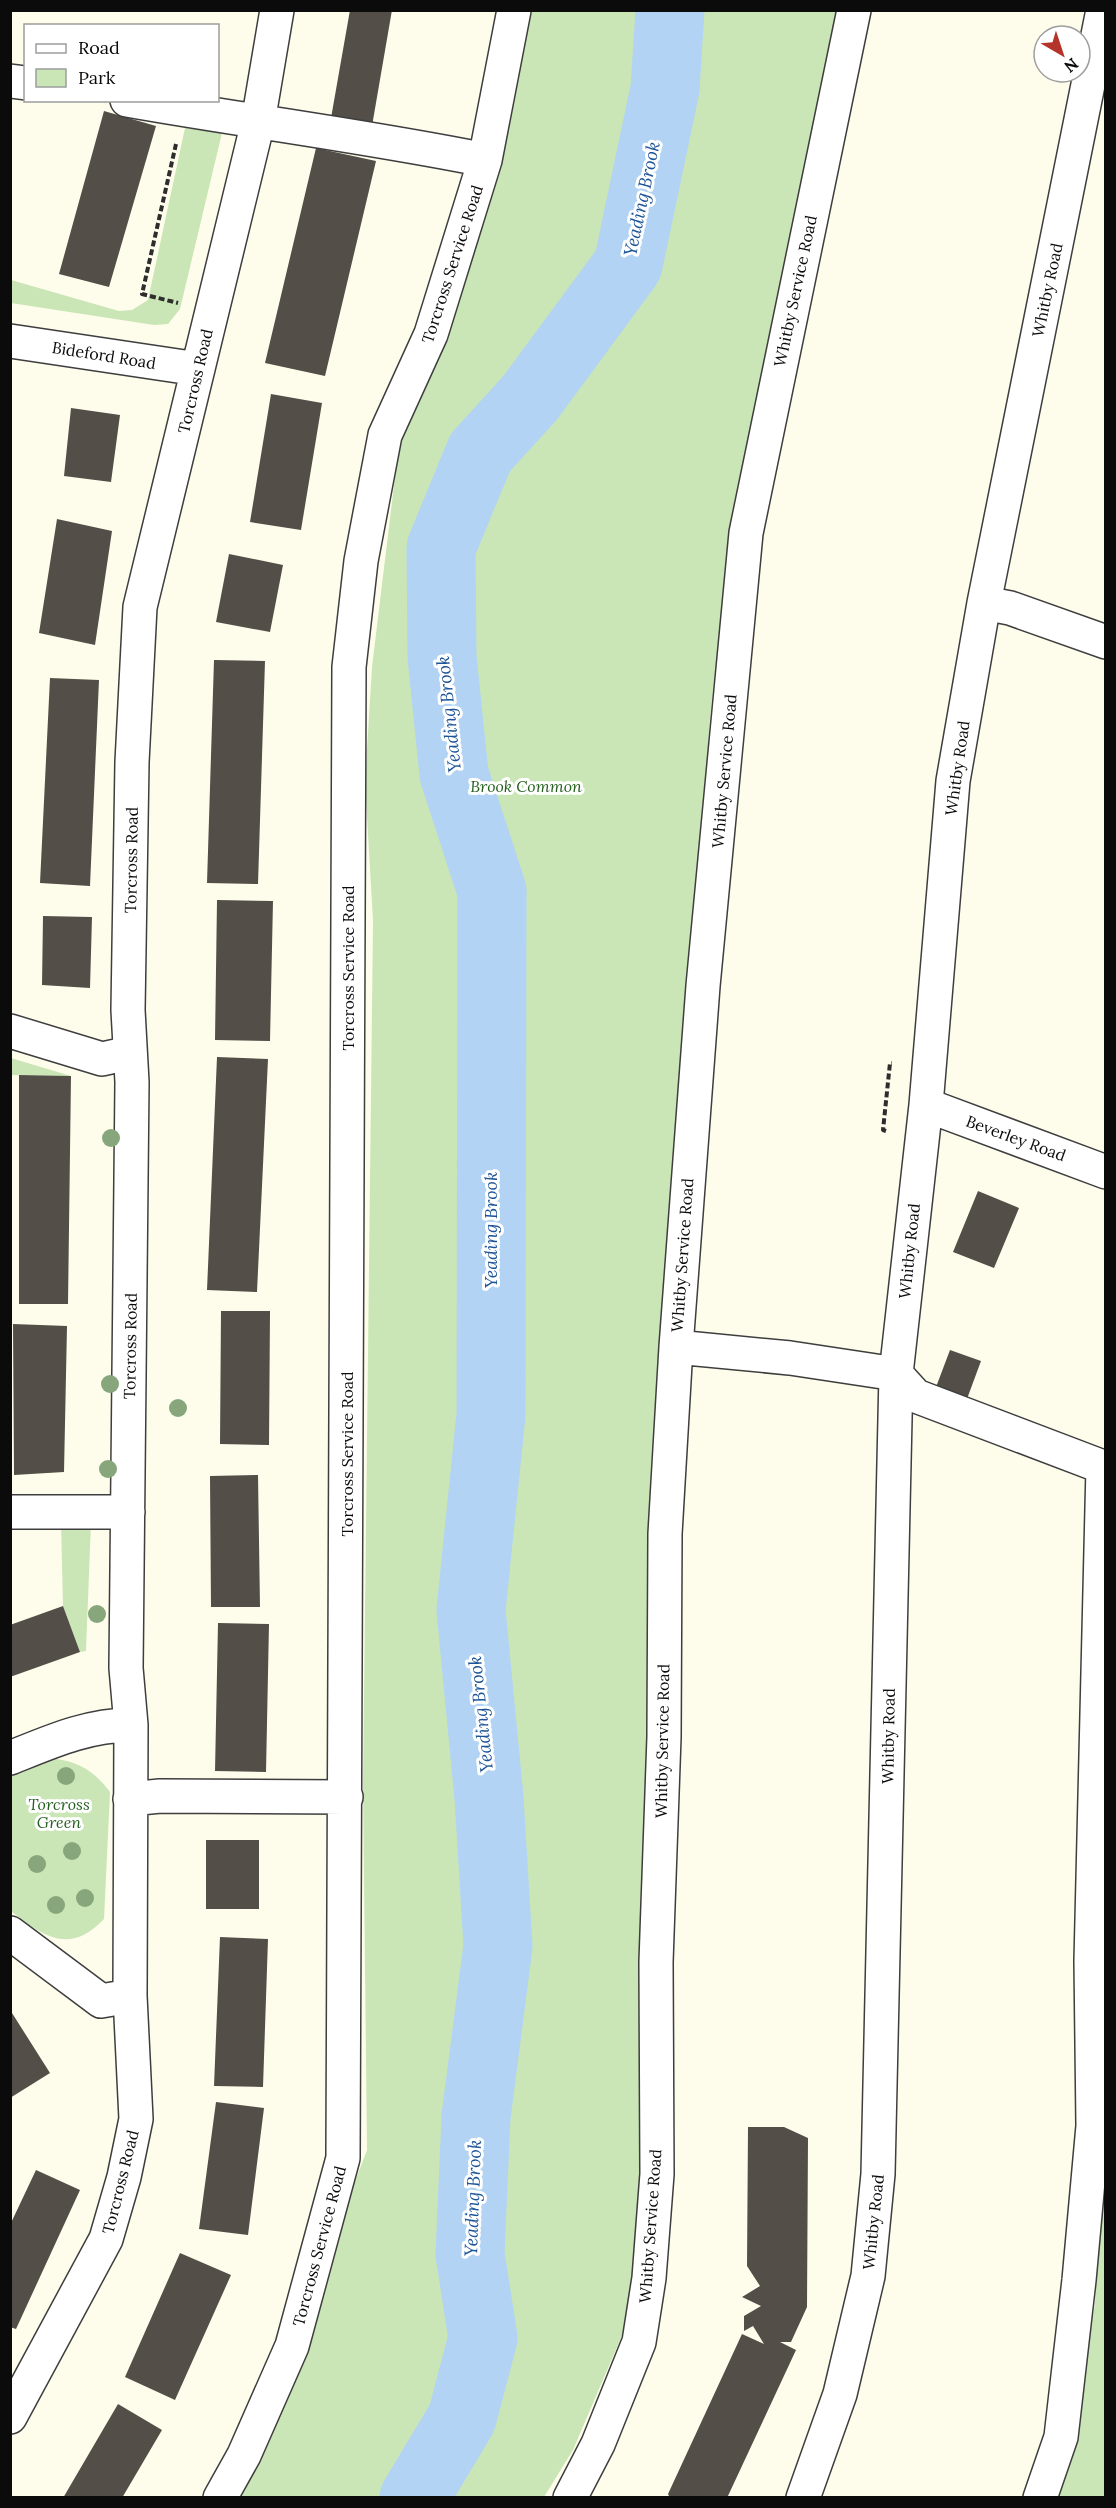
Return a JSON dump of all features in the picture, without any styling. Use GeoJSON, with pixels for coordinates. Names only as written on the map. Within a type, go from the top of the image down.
{"type":"FeatureCollection","features":[{"type":"Feature","properties":{"kind":"street","name":"Torcross Road"},"geometry":{"type":"LineString","coordinates":[[10,2417],[106,2239],[124,2177],[136,2119],[130,1996],[131,1725],[126,1668],[132,1094],[129,1053],[132,774],[140,607],[258,122],[277,10]]}},
{"type":"Feature","properties":{"kind":"street","name":"Torcross Service Road"},"geometry":{"type":"LineString","coordinates":[[220,2498],[244,2455],[292,2346],[343,2158],[349,666],[361,561],[385,435],[431,334],[485,160],[514,10]]}},
{"type":"Feature","properties":{"kind":"street","name":"Whitby Service Road"},"geometry":{"type":"LineString","coordinates":[[570,2498],[598,2444],[639,2342],[650,2278],[657,2174],[656,1962],[664,1737],[665,1534],[676,1347],[703,986],[746,532],[854,10]]}},
{"type":"Feature","properties":{"kind":"street","name":"Whitby Road"},"geometry":{"type":"LineString","coordinates":[[803,2498],[840,2394],[848,2362],[868,2276],[879,2175],[896,1374],[926,1104],[953,781],[984,603],[1095,112],[1103,10]]}},
{"type":"Feature","properties":{"kind":"street"},"geometry":{"type":"LineString","coordinates":[[139,102],[407,144],[485,160]]}},
{"type":"Feature","properties":{"kind":"street","name":"Bideford Road"},"geometry":{"type":"LineString","coordinates":[[10,341],[198,369]]}},
{"type":"Feature","properties":{"kind":"street"},"geometry":{"type":"LineString","coordinates":[[984,603],[1010,608],[1106,642]]}},
{"type":"Feature","properties":{"kind":"street"},"geometry":{"type":"LineString","coordinates":[[10,1031],[102,1059],[129,1053]]}},
{"type":"Feature","properties":{"kind":"street","name":"Beverley Road"},"geometry":{"type":"LineString","coordinates":[[926,1104],[1106,1172]]}},
{"type":"Feature","properties":{"kind":"street"},"geometry":{"type":"LineString","coordinates":[[676,1347],[790,1358],[896,1374],[916,1396],[1104,1468],[1090,1961],[1093,2126],[1079,2280],[1061,2437],[1040,2498]]}},
{"type":"Feature","properties":{"kind":"street"},"geometry":{"type":"LineString","coordinates":[[10,1512],[128,1512]]}},
{"type":"Feature","properties":{"kind":"street"},"geometry":{"type":"LineString","coordinates":[[10,1758],[72,1734],[106,1725],[131,1725]]}},
{"type":"Feature","properties":{"kind":"street"},"geometry":{"type":"LineString","coordinates":[[130,1799],[160,1796],[346,1797]]}},
{"type":"Feature","properties":{"kind":"street"},"geometry":{"type":"LineString","coordinates":[[10,1933],[101,2001],[130,1996]]}},
{"type":"Feature","properties":{"kind":"path"},"geometry":{"type":"LineString","coordinates":[[179,132],[142,294],[187,305]]}},
{"type":"Feature","properties":{"kind":"green space","name":"Brook Common"},"geometry":{"type":"Polygon","coordinates":[[[520,11],[836,11],[728,552],[710,718],[665,1355],[646,1749],[639,2267],[623,2333],[573,2450],[544,2497],[220,2498],[292,2346],[367,2150],[363,1784],[373,921],[365,782],[372,667],[399,444],[449,333],[494,163],[520,11]]]}},
{"type":"Feature","properties":{"kind":"green space"},"geometry":{"type":"Polygon","coordinates":[[[185,128],[222,133],[180,309],[168,324],[154,325],[11,303],[11,280],[119,311],[132,310],[148,300],[185,128]]]}},
{"type":"Feature","properties":{"kind":"green space"},"geometry":{"type":"Polygon","coordinates":[[[11,1058],[71,1076],[11,1075],[11,1058]]]}},
{"type":"Feature","properties":{"kind":"green space"},"geometry":{"type":"Polygon","coordinates":[[[61,1523],[91,1523],[86,1651],[80,1652],[63,1606],[61,1523]]]}},
{"type":"Feature","properties":{"kind":"green space","name":"Torcross Green"},"geometry":{"type":"Polygon","coordinates":[[[56,1759],[73,1763],[87,1770],[110,1792],[104,1919],[80,1937],[68,1939],[46,1934],[11,1911],[11,1776],[56,1759]]]}},
{"type":"Feature","properties":{"kind":"green space"},"geometry":{"type":"Polygon","coordinates":[[[1105,1885],[1105,2497],[1051,2498],[1070,2445],[1095,2304],[1104,2140],[1105,1885]]]}},
{"type":"Feature","properties":{"kind":"building"},"geometry":{"type":"Polygon","coordinates":[[[350,10],[392,10],[372,126],[331,118],[350,10]]]}},
{"type":"Feature","properties":{"kind":"building"},"geometry":{"type":"Polygon","coordinates":[[[104,111],[156,126],[109,287],[59,274],[104,111]]]}},
{"type":"Feature","properties":{"kind":"building"},"geometry":{"type":"Polygon","coordinates":[[[316,148],[376,161],[325,376],[265,363],[316,148]]]}},
{"type":"Feature","properties":{"kind":"building"},"geometry":{"type":"Polygon","coordinates":[[[271,394],[322,403],[301,530],[250,522],[271,394]]]}},
{"type":"Feature","properties":{"kind":"building"},"geometry":{"type":"Polygon","coordinates":[[[71,408],[120,415],[111,482],[64,476],[71,408]]]}},
{"type":"Feature","properties":{"kind":"building"},"geometry":{"type":"Polygon","coordinates":[[[57,519],[112,531],[95,645],[39,633],[57,519]]]}},
{"type":"Feature","properties":{"kind":"building"},"geometry":{"type":"Polygon","coordinates":[[[229,554],[283,565],[270,632],[216,622],[229,554]]]}},
{"type":"Feature","properties":{"kind":"building"},"geometry":{"type":"Polygon","coordinates":[[[214,660],[265,661],[258,884],[207,883],[214,660]]]}},
{"type":"Feature","properties":{"kind":"building"},"geometry":{"type":"Polygon","coordinates":[[[50,678],[99,680],[90,886],[40,883],[50,678]]]}},
{"type":"Feature","properties":{"kind":"building"},"geometry":{"type":"Polygon","coordinates":[[[217,900],[273,901],[270,1041],[215,1040],[217,900]]]}},
{"type":"Feature","properties":{"kind":"building"},"geometry":{"type":"Polygon","coordinates":[[[43,916],[92,917],[90,988],[42,985],[43,916]]]}},
{"type":"Feature","properties":{"kind":"building"},"geometry":{"type":"Polygon","coordinates":[[[217,1057],[268,1059],[257,1292],[207,1290],[217,1057]]]}},
{"type":"Feature","properties":{"kind":"building"},"geometry":{"type":"Polygon","coordinates":[[[19,1075],[71,1076],[68,1304],[19,1304],[19,1075]]]}},
{"type":"Feature","properties":{"kind":"building"},"geometry":{"type":"Polygon","coordinates":[[[978,1191],[1019,1208],[994,1268],[953,1252],[978,1191]]]}},
{"type":"Feature","properties":{"kind":"building"},"geometry":{"type":"Polygon","coordinates":[[[221,1311],[270,1311],[269,1445],[220,1444],[221,1311]]]}},
{"type":"Feature","properties":{"kind":"building"},"geometry":{"type":"Polygon","coordinates":[[[13,1324],[67,1326],[64,1472],[14,1475],[13,1324]]]}},
{"type":"Feature","properties":{"kind":"building"},"geometry":{"type":"Polygon","coordinates":[[[950,1350],[981,1361],[964,1407],[933,1395],[950,1350]]]}},
{"type":"Feature","properties":{"kind":"building"},"geometry":{"type":"Polygon","coordinates":[[[258,1475],[260,1607],[211,1607],[210,1476],[258,1475]]]}},
{"type":"Feature","properties":{"kind":"building"},"geometry":{"type":"Polygon","coordinates":[[[63,1606],[80,1652],[10,1677],[10,1625],[63,1606]]]}},
{"type":"Feature","properties":{"kind":"building"},"geometry":{"type":"Polygon","coordinates":[[[218,1623],[269,1624],[266,1772],[215,1771],[218,1623]]]}},
{"type":"Feature","properties":{"kind":"building"},"geometry":{"type":"Polygon","coordinates":[[[206,1840],[259,1840],[259,1909],[206,1909],[206,1840]]]}},
{"type":"Feature","properties":{"kind":"building"},"geometry":{"type":"Polygon","coordinates":[[[220,1937],[268,1939],[263,2087],[214,2086],[220,1937]]]}},
{"type":"Feature","properties":{"kind":"building"},"geometry":{"type":"Polygon","coordinates":[[[12,2013],[50,2073],[10,2098],[10,2014],[12,2013]]]}},
{"type":"Feature","properties":{"kind":"building"},"geometry":{"type":"Polygon","coordinates":[[[216,2102],[264,2108],[248,2235],[199,2229],[216,2102]]]}},
{"type":"Feature","properties":{"kind":"building"},"geometry":{"type":"Polygon","coordinates":[[[748,2127],[784,2127],[808,2138],[807,2307],[791,2342],[780,2342],[796,2350],[727,2498],[670,2498],[668,2494],[742,2334],[764,2344],[753,2326],[744,2331],[744,2316],[761,2306],[742,2297],[760,2286],[747,2266],[748,2127]]]}},
{"type":"Feature","properties":{"kind":"building"},"geometry":{"type":"Polygon","coordinates":[[[36,2170],[80,2190],[16,2329],[10,2327],[10,2225],[36,2170]]]}},
{"type":"Feature","properties":{"kind":"building"},"geometry":{"type":"Polygon","coordinates":[[[180,2253],[231,2275],[175,2400],[125,2377],[180,2253]]]}},
{"type":"Feature","properties":{"kind":"building"},"geometry":{"type":"Polygon","coordinates":[[[118,2404],[162,2430],[122,2498],[63,2498],[118,2404]]]}},
{"type":"Feature","properties":{"kind":"waterway","name":"Yeading Brook"},"geometry":{"type":"LineString","coordinates":[[414,2498],[462,2418],[483,2338],[470,2254],[476,2117],[498,1946],[489,1798],[471,1610],[491,1415],[492,891],[454,774],[442,657],[441,548],[480,453],[530,398],[628,265],[665,89],[670,10]]}}]}
